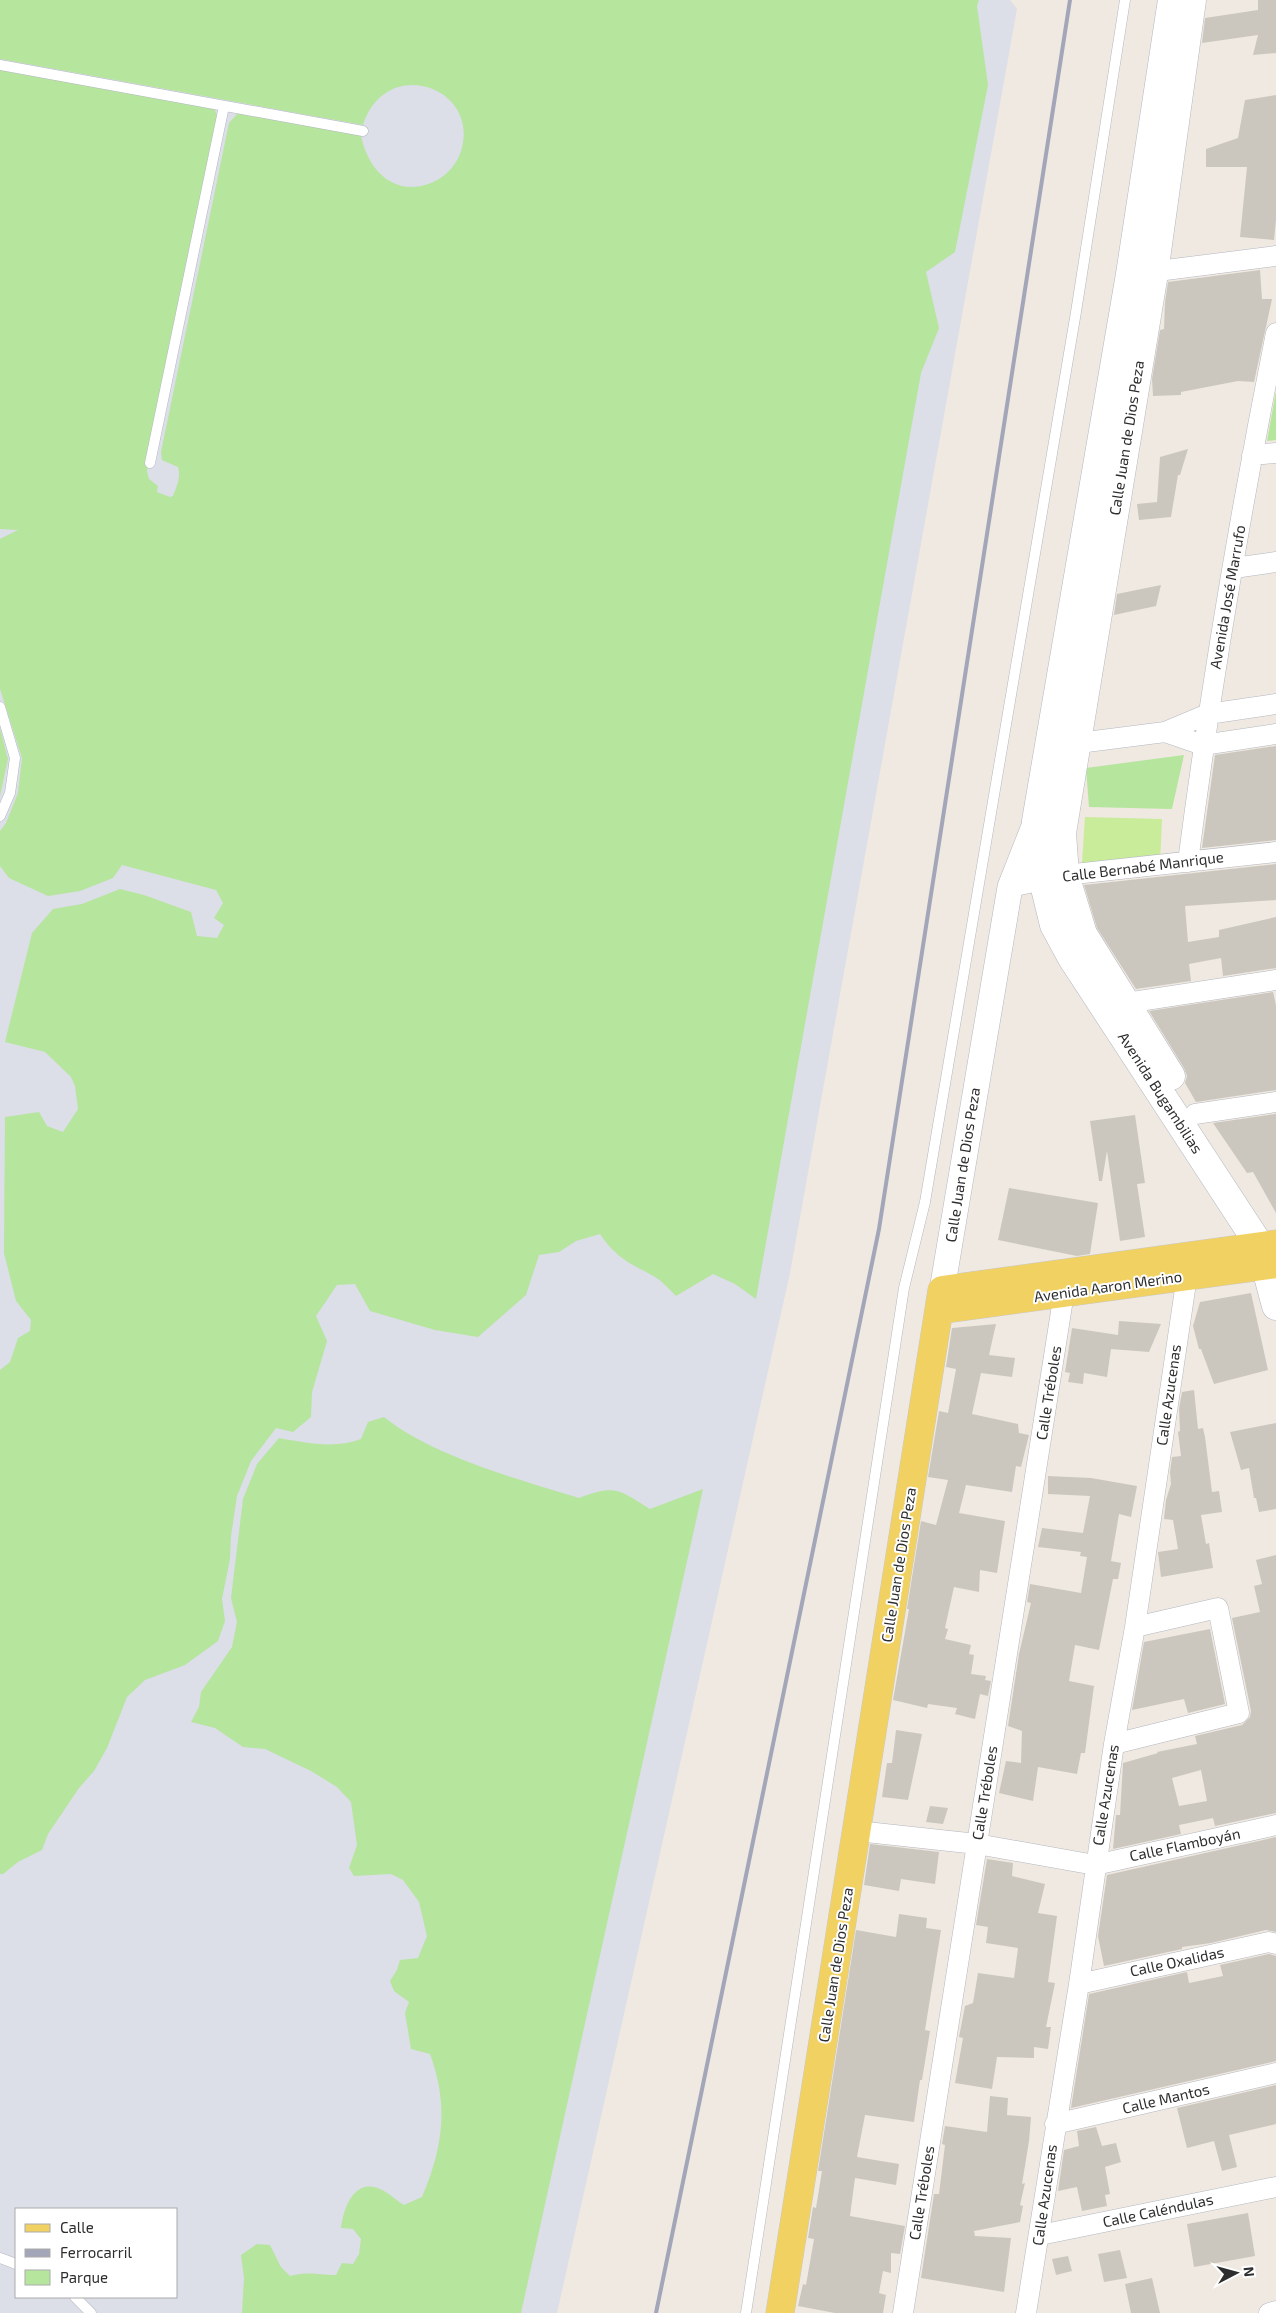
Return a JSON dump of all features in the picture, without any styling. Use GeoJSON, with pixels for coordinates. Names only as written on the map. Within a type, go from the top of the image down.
{"type":"FeatureCollection","features":[{"type":"Feature","properties":{"kind":"main road","name":"Calle Juan de Dios Peza"},"geometry":{"type":"LineString","coordinates":[[1054,878],[1076,744],[1142,273],[1172,0]]}},
{"type":"Feature","properties":{"kind":"main road","name":"Calle Juan de Dios Peza"},"geometry":{"type":"LineString","coordinates":[[1054,878],[1036,821],[1048,747],[1142,273],[1192,0]]}},
{"type":"Feature","properties":{"kind":"main road","name":"Avenida Bugambilias"},"geometry":{"type":"LineString","coordinates":[[1054,878],[1084,934],[1114,1005],[1271,1252]]}},
{"type":"Feature","properties":{"kind":"main road","name":"Avenida Bugambilias"},"geometry":{"type":"LineString","coordinates":[[1114,1005],[1195,1114],[1271,1252],[1276,1306]]}},
{"type":"Feature","properties":{"kind":"main road","name":"Avenida Aaron Merino"},"geometry":{"type":"LineString","coordinates":[[941,1300],[1271,1252]]}},
{"type":"Feature","properties":{"kind":"main road","name":"Avenida Aaron Merino"},"geometry":{"type":"LineString","coordinates":[[1066,1283],[1187,1276],[1271,1252]]}},
{"type":"Feature","properties":{"kind":"main road","name":"Calle Juan de Dios Peza"},"geometry":{"type":"LineString","coordinates":[[780,2313],[941,1300]]}},
{"type":"Feature","properties":{"kind":"street"},"geometry":{"type":"LineString","coordinates":[[1142,273],[1276,256]]}},
{"type":"Feature","properties":{"kind":"street","name":"Avenida José Marrufo"},"geometry":{"type":"LineString","coordinates":[[1188,862],[1208,714],[1252,455],[1276,333]]}},
{"type":"Feature","properties":{"kind":"street"},"geometry":{"type":"LineString","coordinates":[[1252,455],[1276,454]]}},
{"type":"Feature","properties":{"kind":"street"},"geometry":{"type":"LineString","coordinates":[[1234,568],[1276,562]]}},
{"type":"Feature","properties":{"kind":"street"},"geometry":{"type":"LineString","coordinates":[[1048,747],[1165,732],[1208,714],[1276,704]]}},
{"type":"Feature","properties":{"kind":"street"},"geometry":{"type":"LineString","coordinates":[[1165,732],[1203,745],[1276,734]]}},
{"type":"Feature","properties":{"kind":"street","name":"Calle Juan de Dios Peza"},"geometry":{"type":"LineString","coordinates":[[941,1300],[1010,887],[1036,821]]}},
{"type":"Feature","properties":{"kind":"street","name":"Calle Bernabé Manrique"},"geometry":{"type":"LineString","coordinates":[[1010,887],[1054,878],[1276,852]]}},
{"type":"Feature","properties":{"kind":"street"},"geometry":{"type":"LineString","coordinates":[[1114,1005],[1276,980]]}},
{"type":"Feature","properties":{"kind":"street"},"geometry":{"type":"LineString","coordinates":[[1195,1114],[1276,1102]]}},
{"type":"Feature","properties":{"kind":"street","name":"Calle Azucenas"},"geometry":{"type":"LineString","coordinates":[[1026,2313],[1079,1984],[1114,1744],[1135,1627],[1187,1276]]}},
{"type":"Feature","properties":{"kind":"street","name":"Calle Tréboles"},"geometry":{"type":"LineString","coordinates":[[903,2313],[1066,1283]]}},
{"type":"Feature","properties":{"kind":"street"},"geometry":{"type":"LineString","coordinates":[[1114,1744],[1239,1713],[1218,1608],[1135,1627]]}},
{"type":"Feature","properties":{"kind":"street","name":"Calle Flamboyán"},"geometry":{"type":"LineString","coordinates":[[857,1831],[977,1844],[1095,1865],[1276,1825]]}},
{"type":"Feature","properties":{"kind":"street","name":"Calle Oxalidas"},"geometry":{"type":"LineString","coordinates":[[1079,1984],[1269,1942],[1276,1944]]}},
{"type":"Feature","properties":{"kind":"street","name":"Calle Mantos"},"geometry":{"type":"LineString","coordinates":[[1055,2124],[1276,2073]]}},
{"type":"Feature","properties":{"kind":"street","name":"Calle Caléndulas"},"geometry":{"type":"LineString","coordinates":[[1040,2235],[1276,2186]]}},
{"type":"Feature","properties":{"kind":"street"},"geometry":{"type":"LineString","coordinates":[[1269,2313],[1276,2311]]}},
{"type":"Feature","properties":{"kind":"lane"},"geometry":{"type":"LineString","coordinates":[[746,2313],[904,1288],[925,1202],[1073,332],[1125,0]]}},
{"type":"Feature","properties":{"kind":"lane"},"geometry":{"type":"LineString","coordinates":[[0,65],[363,131]]}},
{"type":"Feature","properties":{"kind":"lane"},"geometry":{"type":"LineString","coordinates":[[150,463],[224,106]]}},
{"type":"Feature","properties":{"kind":"lane"},"geometry":{"type":"LineString","coordinates":[[0,707],[15,758],[10,792],[0,816]]}},
{"type":"Feature","properties":{"kind":"lane"},"geometry":{"type":"LineString","coordinates":[[0,2258],[15,2264]]}},
{"type":"Feature","properties":{"kind":"lane"},"geometry":{"type":"LineString","coordinates":[[76,2298],[91,2313]]}},
{"type":"Feature","properties":{"kind":"shaded area"},"geometry":{"type":"Polygon","coordinates":[[[0,0],[1010,0],[1017,9],[790,1273],[557,2313],[0,2313],[0,0]]]}},
{"type":"Feature","properties":{"kind":"green space"},"geometry":{"type":"Polygon","coordinates":[[[0,0],[979,0],[977,6],[988,85],[955,252],[926,272],[939,328],[921,373],[756,1299],[735,1284],[713,1274],[676,1296],[658,1279],[618,1255],[600,1234],[576,1241],[559,1252],[539,1255],[526,1295],[478,1337],[435,1330],[370,1311],[355,1284],[337,1285],[316,1316],[327,1341],[312,1392],[311,1417],[293,1432],[276,1428],[251,1461],[237,1496],[231,1536],[230,1559],[222,1599],[225,1621],[218,1641],[185,1665],[145,1680],[127,1697],[107,1748],[94,1771],[79,1788],[48,1834],[42,1850],[18,1862],[3,1874],[0,1874],[0,1370],[10,1362],[18,1338],[30,1331],[31,1320],[16,1301],[4,1253],[5,1117],[39,1112],[47,1126],[63,1132],[78,1109],[75,1086],[71,1077],[45,1052],[5,1042],[32,933],[53,909],[82,904],[120,889],[144,895],[191,912],[197,936],[217,938],[224,925],[214,918],[223,903],[216,890],[122,865],[113,878],[80,891],[48,896],[9,878],[0,866],[0,831],[6,823],[18,793],[22,758],[0,689],[0,539],[18,530],[0,529],[0,69],[214,108],[219,120],[147,471],[149,479],[158,486],[157,492],[170,497],[173,496],[177,485],[179,471],[178,467],[162,460],[161,452],[229,123],[238,113],[361,135],[369,159],[376,169],[384,177],[405,187],[418,187],[431,183],[448,172],[460,154],[464,131],[458,112],[446,97],[429,88],[410,85],[391,90],[375,103],[363,125],[0,59],[0,0]]]}},
{"type":"Feature","properties":{"kind":"green space"},"geometry":{"type":"Polygon","coordinates":[[[1276,391],[1276,440],[1267,441],[1276,391]]]}},
{"type":"Feature","properties":{"kind":"green space"},"geometry":{"type":"Polygon","coordinates":[[[0,728],[8,759],[0,796],[0,728]]]}},
{"type":"Feature","properties":{"kind":"green space"},"geometry":{"type":"Polygon","coordinates":[[[1184,755],[1172,809],[1089,807],[1086,768],[1184,755]]]}},
{"type":"Feature","properties":{"kind":"green space"},"geometry":{"type":"Polygon","coordinates":[[[1085,817],[1162,819],[1160,863],[1082,863],[1085,817]]]}},
{"type":"Feature","properties":{"kind":"green space"},"geometry":{"type":"Polygon","coordinates":[[[384,1417],[426,1444],[451,1455],[504,1475],[579,1498],[601,1491],[617,1491],[624,1493],[650,1509],[703,1489],[521,2313],[242,2313],[244,2278],[241,2255],[257,2244],[270,2245],[281,2267],[290,2276],[308,2273],[336,2275],[342,2263],[353,2264],[359,2254],[361,2239],[353,2229],[341,2228],[345,2210],[353,2195],[366,2187],[374,2187],[384,2191],[404,2205],[422,2197],[435,2161],[439,2143],[441,2109],[436,2073],[430,2054],[411,2049],[405,2013],[409,2002],[394,1991],[390,1981],[397,1970],[400,1960],[418,1958],[427,1936],[419,1902],[403,1880],[391,1874],[354,1876],[349,1868],[357,1845],[351,1802],[337,1787],[311,1771],[265,1749],[243,1747],[215,1728],[191,1722],[199,1707],[201,1692],[232,1647],[237,1622],[231,1598],[243,1499],[257,1464],[279,1438],[320,1444],[351,1442],[361,1439],[368,1422],[384,1417]]]}},
{"type":"Feature","properties":{"kind":"building"},"geometry":{"type":"Polygon","coordinates":[[[1258,0],[1276,0],[1276,53],[1253,55],[1258,35],[1202,43],[1205,18],[1258,10],[1258,0]]]}},
{"type":"Feature","properties":{"kind":"building"},"geometry":{"type":"Polygon","coordinates":[[[1276,95],[1276,220],[1274,240],[1240,237],[1247,167],[1206,167],[1206,149],[1238,138],[1245,100],[1276,95]]]}},
{"type":"Feature","properties":{"kind":"building"},"geometry":{"type":"Polygon","coordinates":[[[1260,270],[1262,299],[1272,299],[1254,382],[1238,381],[1181,392],[1181,395],[1153,396],[1152,379],[1160,330],[1164,329],[1168,282],[1260,270]]]}},
{"type":"Feature","properties":{"kind":"building"},"geometry":{"type":"Polygon","coordinates":[[[1188,449],[1180,475],[1178,475],[1171,517],[1139,520],[1137,504],[1157,502],[1160,457],[1188,449]]]}},
{"type":"Feature","properties":{"kind":"building"},"geometry":{"type":"Polygon","coordinates":[[[1161,585],[1156,606],[1114,615],[1117,594],[1161,585]]]}},
{"type":"Feature","properties":{"kind":"building"},"geometry":{"type":"Polygon","coordinates":[[[1276,746],[1276,840],[1202,848],[1215,755],[1276,746]]]}},
{"type":"Feature","properties":{"kind":"building"},"geometry":{"type":"Polygon","coordinates":[[[1276,864],[1276,900],[1185,906],[1188,942],[1219,937],[1219,930],[1276,917],[1276,968],[1223,976],[1221,958],[1189,964],[1191,981],[1136,989],[1097,928],[1084,885],[1276,864]]]}},
{"type":"Feature","properties":{"kind":"building"},"geometry":{"type":"Polygon","coordinates":[[[1273,992],[1276,1005],[1276,1090],[1196,1102],[1185,1083],[1187,1076],[1184,1068],[1149,1011],[1273,992]]]}},
{"type":"Feature","properties":{"kind":"building"},"geometry":{"type":"Polygon","coordinates":[[[1276,1114],[1276,1213],[1253,1172],[1247,1173],[1213,1123],[1276,1114]]]}},
{"type":"Feature","properties":{"kind":"building"},"geometry":{"type":"Polygon","coordinates":[[[1135,1115],[1145,1183],[1137,1184],[1145,1237],[1120,1241],[1107,1151],[1102,1181],[1099,1181],[1090,1121],[1135,1115]]]}},
{"type":"Feature","properties":{"kind":"building"},"geometry":{"type":"Polygon","coordinates":[[[1009,1188],[1098,1203],[1090,1254],[1077,1256],[998,1240],[1009,1188]]]}},
{"type":"Feature","properties":{"kind":"building"},"geometry":{"type":"Polygon","coordinates":[[[1251,1293],[1268,1370],[1214,1384],[1201,1349],[1199,1349],[1193,1326],[1200,1302],[1251,1293]]]}},
{"type":"Feature","properties":{"kind":"building"},"geometry":{"type":"Polygon","coordinates":[[[1119,1321],[1161,1324],[1149,1352],[1111,1349],[1107,1377],[1084,1373],[1083,1384],[1068,1382],[1070,1373],[1065,1372],[1072,1328],[1118,1335],[1119,1321]]]}},
{"type":"Feature","properties":{"kind":"building"},"geometry":{"type":"Polygon","coordinates":[[[996,1324],[989,1355],[1015,1358],[1012,1377],[981,1373],[972,1414],[1018,1424],[1019,1433],[1029,1435],[1021,1467],[1016,1466],[1012,1492],[966,1485],[959,1513],[1005,1521],[997,1573],[980,1570],[979,1592],[954,1587],[945,1628],[948,1629],[945,1639],[971,1645],[969,1654],[974,1655],[971,1674],[986,1676],[985,1680],[991,1681],[988,1696],[980,1694],[975,1719],[955,1714],[957,1708],[928,1704],[927,1708],[893,1700],[909,1609],[907,1609],[921,1521],[936,1525],[948,1480],[928,1477],[939,1411],[948,1413],[956,1369],[946,1367],[952,1328],[996,1324]]]}},
{"type":"Feature","properties":{"kind":"building"},"geometry":{"type":"Polygon","coordinates":[[[1194,1390],[1198,1429],[1203,1428],[1205,1437],[1212,1492],[1219,1491],[1222,1512],[1201,1515],[1206,1544],[1209,1543],[1213,1568],[1161,1577],[1158,1552],[1178,1549],[1173,1520],[1164,1519],[1166,1500],[1171,1484],[1172,1457],[1181,1456],[1178,1432],[1180,1431],[1179,1409],[1182,1392],[1194,1390]]]}},
{"type":"Feature","properties":{"kind":"building"},"geometry":{"type":"Polygon","coordinates":[[[1276,1423],[1276,1509],[1259,1512],[1256,1498],[1254,1498],[1249,1468],[1241,1470],[1230,1432],[1276,1423]]]}},
{"type":"Feature","properties":{"kind":"building"},"geometry":{"type":"Polygon","coordinates":[[[1048,1476],[1091,1478],[1137,1486],[1131,1517],[1119,1514],[1111,1561],[1121,1563],[1118,1579],[1113,1579],[1099,1650],[1075,1645],[1069,1681],[1094,1686],[1085,1753],[1081,1753],[1077,1774],[1038,1767],[1033,1801],[999,1793],[1006,1761],[1021,1763],[1022,1731],[1008,1726],[1019,1654],[1031,1603],[1027,1602],[1030,1584],[1081,1593],[1087,1557],[1080,1556],[1081,1552],[1038,1547],[1042,1528],[1083,1533],[1090,1496],[1048,1494],[1048,1476]]]}},
{"type":"Feature","properties":{"kind":"building"},"geometry":{"type":"Polygon","coordinates":[[[1276,1555],[1276,1813],[1215,1826],[1213,1818],[1179,1825],[1181,1834],[1113,1849],[1116,1815],[1120,1815],[1123,1763],[1157,1752],[1197,1744],[1195,1736],[1242,1725],[1250,1717],[1251,1711],[1232,1618],[1260,1612],[1254,1586],[1262,1584],[1256,1560],[1276,1555]],[[1201,1770],[1172,1778],[1179,1806],[1207,1801],[1201,1770]]]}},
{"type":"Feature","properties":{"kind":"building"},"geometry":{"type":"Polygon","coordinates":[[[1210,1629],[1225,1704],[1188,1713],[1184,1699],[1132,1710],[1144,1642],[1210,1629]]]}},
{"type":"Feature","properties":{"kind":"building"},"geometry":{"type":"Polygon","coordinates":[[[896,1730],[922,1734],[908,1800],[882,1797],[887,1763],[892,1763],[896,1730]]]}},
{"type":"Feature","properties":{"kind":"building"},"geometry":{"type":"Polygon","coordinates":[[[930,1806],[948,1808],[943,1824],[926,1822],[930,1806]]]}},
{"type":"Feature","properties":{"kind":"building"},"geometry":{"type":"Polygon","coordinates":[[[1276,1837],[1276,1932],[1266,1930],[1211,1943],[1182,1947],[1182,1949],[1104,1966],[1098,1936],[1107,1875],[1276,1837]]]}},
{"type":"Feature","properties":{"kind":"building"},"geometry":{"type":"Polygon","coordinates":[[[870,1844],[939,1852],[935,1884],[901,1879],[899,1891],[864,1885],[870,1844]]]}},
{"type":"Feature","properties":{"kind":"building"},"geometry":{"type":"Polygon","coordinates":[[[987,1859],[1013,1863],[1012,1876],[1045,1884],[1038,1913],[1057,1916],[1048,1982],[1055,1983],[1046,2027],[1051,2027],[1048,2049],[1034,2047],[1034,2058],[997,2057],[992,2089],[955,2083],[963,2038],[959,2037],[965,2006],[973,2003],[978,1973],[1014,1978],[1018,1948],[986,1943],[988,1927],[976,1925],[987,1859]]]}},
{"type":"Feature","properties":{"kind":"building"},"geometry":{"type":"Polygon","coordinates":[[[899,1914],[927,1918],[926,1928],[941,1930],[925,2030],[930,2031],[914,2122],[865,2115],[857,2157],[899,2164],[896,2185],[855,2178],[850,2216],[905,2226],[900,2254],[891,2253],[891,2273],[883,2271],[879,2293],[886,2295],[883,2313],[835,2313],[798,2306],[803,2284],[806,2285],[814,2239],[808,2238],[813,2207],[816,2208],[822,2171],[818,2171],[856,1930],[896,1937],[899,1914]]]}},
{"type":"Feature","properties":{"kind":"building"},"geometry":{"type":"Polygon","coordinates":[[[1269,1954],[1276,1956],[1276,2061],[1071,2108],[1089,1994],[1187,1972],[1189,1983],[1223,1976],[1220,1965],[1269,1954]]]}},
{"type":"Feature","properties":{"kind":"building"},"geometry":{"type":"Polygon","coordinates":[[[1276,2085],[1276,2124],[1229,2135],[1237,2167],[1222,2171],[1214,2141],[1187,2148],[1177,2108],[1276,2085]]]}},
{"type":"Feature","properties":{"kind":"building"},"geometry":{"type":"Polygon","coordinates":[[[990,2096],[1008,2098],[1007,2115],[1031,2117],[1022,2184],[1025,2183],[1020,2205],[1023,2206],[1020,2222],[974,2231],[975,2236],[1011,2238],[1004,2292],[921,2278],[934,2194],[939,2194],[945,2145],[942,2144],[945,2126],[987,2132],[990,2096]]]}},
{"type":"Feature","properties":{"kind":"building"},"geometry":{"type":"Polygon","coordinates":[[[1096,2127],[1102,2146],[1116,2143],[1121,2162],[1105,2167],[1110,2194],[1105,2195],[1107,2206],[1082,2211],[1077,2187],[1058,2191],[1064,2150],[1079,2146],[1077,2131],[1096,2127]]]}},
{"type":"Feature","properties":{"kind":"building"},"geometry":{"type":"Polygon","coordinates":[[[1248,2213],[1255,2256],[1194,2267],[1187,2224],[1248,2213]]]}},
{"type":"Feature","properties":{"kind":"building"},"geometry":{"type":"Polygon","coordinates":[[[1120,2250],[1127,2278],[1104,2282],[1098,2254],[1120,2250]]]}},
{"type":"Feature","properties":{"kind":"building"},"geometry":{"type":"Polygon","coordinates":[[[1068,2256],[1072,2271],[1056,2275],[1052,2259],[1068,2256]]]}},
{"type":"Feature","properties":{"kind":"building"},"geometry":{"type":"Polygon","coordinates":[[[1152,2278],[1160,2313],[1131,2313],[1125,2284],[1152,2278]]]}},
{"type":"Feature","properties":{"kind":"railway"},"geometry":{"type":"LineString","coordinates":[[656,2313],[879,1229],[1070,0]]}}]}
